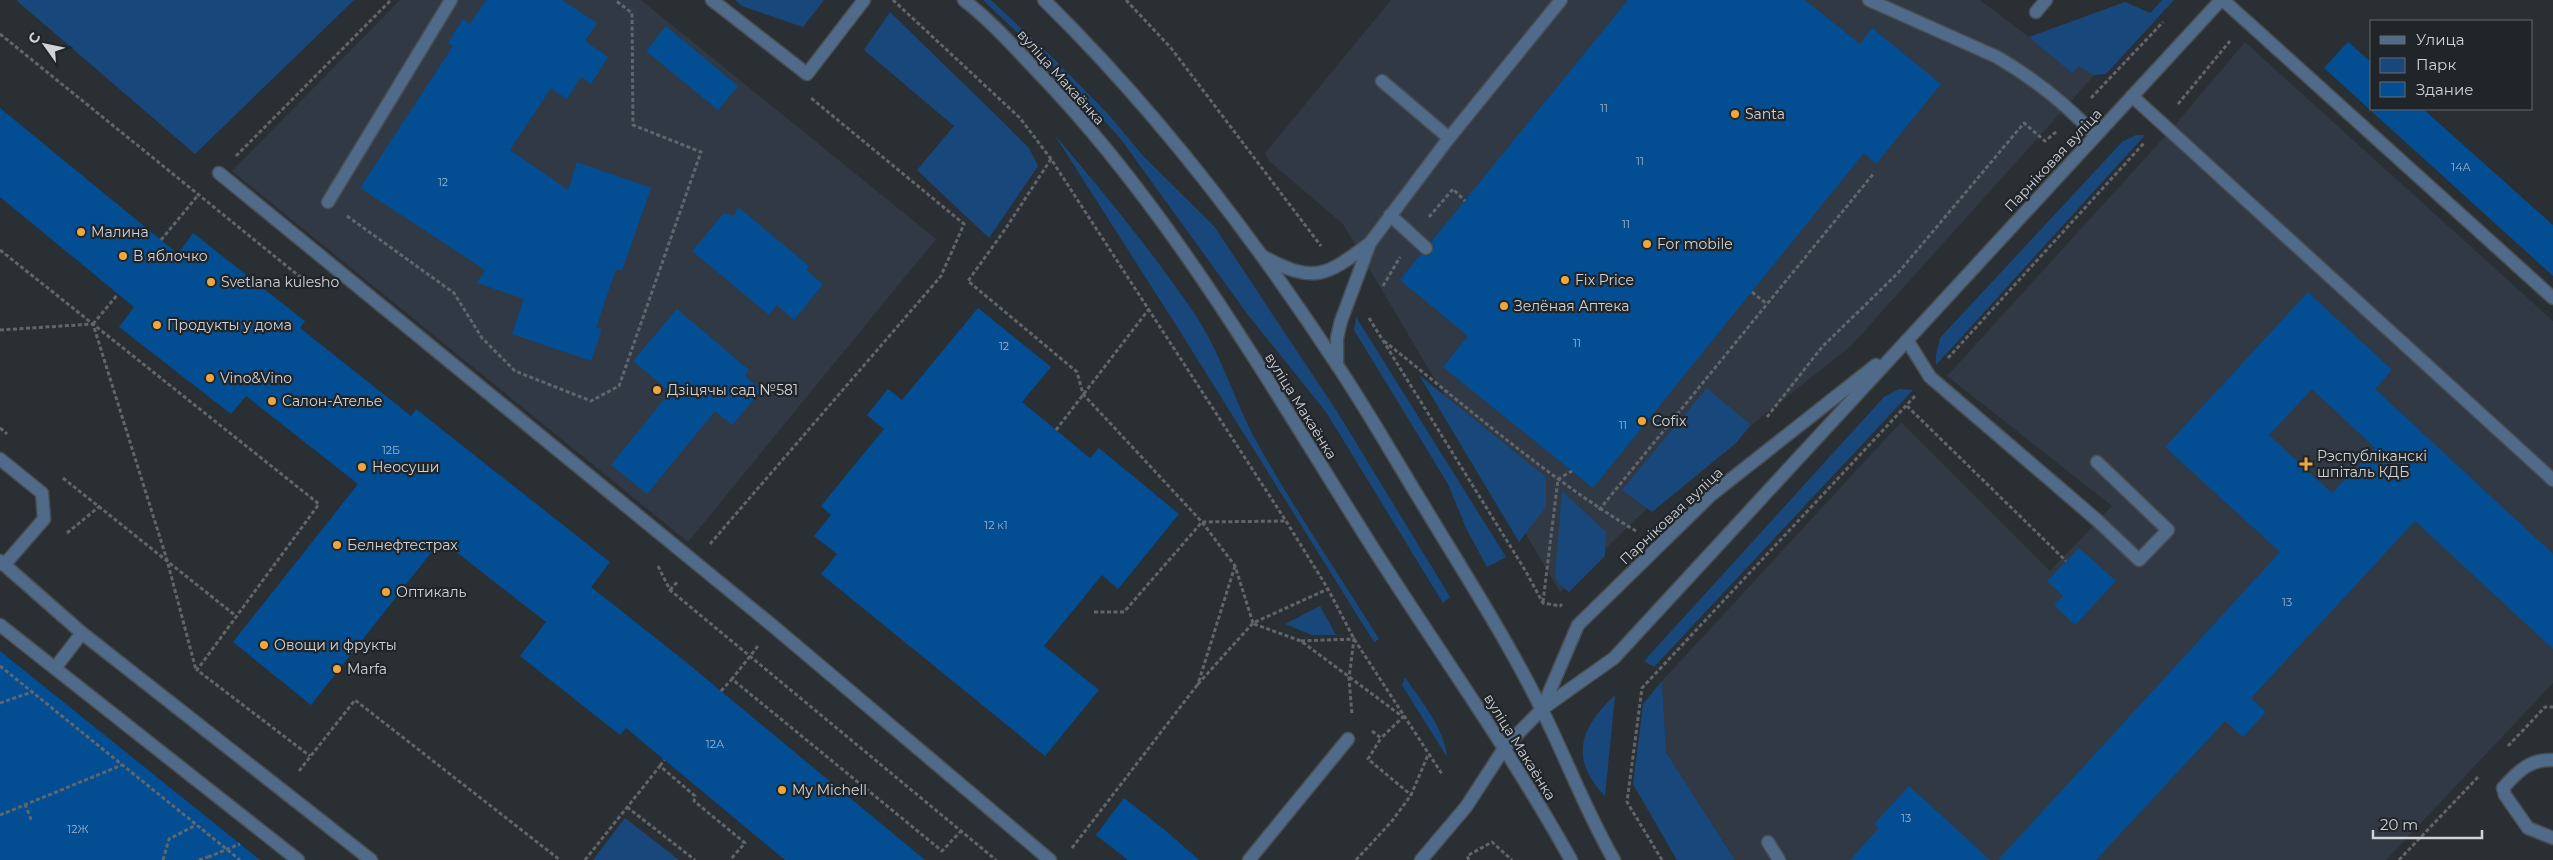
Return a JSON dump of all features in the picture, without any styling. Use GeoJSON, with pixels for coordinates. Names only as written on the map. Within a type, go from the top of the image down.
{"type":"FeatureCollection","features":[{"type":"Feature","properties":{"kind":"street"},"geometry":{"type":"LineString","coordinates":[[328,202],[451,0]]}},
{"type":"Feature","properties":{"kind":"street"},"geometry":{"type":"LineString","coordinates":[[712,0],[807,74],[864,0]]}},
{"type":"Feature","properties":{"kind":"street","name":"вуліца Макаёнка"},"geometry":{"type":"LineString","coordinates":[[964,0],[980,13],[1065,100],[1148,200],[1270,385],[1428,636],[1505,747],[1571,860]]}},
{"type":"Feature","properties":{"kind":"street","name":"вуліца Макаёнка"},"geometry":{"type":"LineString","coordinates":[[1044,0],[1081,36],[1156,120],[1260,255],[1337,365],[1480,599],[1542,709],[1596,827],[1614,860]]}},
{"type":"Feature","properties":{"kind":"street"},"geometry":{"type":"LineString","coordinates":[[1260,255],[1285,269],[1303,275],[1321,273],[1337,268],[1370,242],[1450,138],[1561,0]]}},
{"type":"Feature","properties":{"kind":"street"},"geometry":{"type":"LineString","coordinates":[[1869,0],[1997,57],[2016,68],[2076,114],[2095,135]]}},
{"type":"Feature","properties":{"kind":"street"},"geometry":{"type":"LineString","coordinates":[[2036,12],[2046,0]]}},
{"type":"Feature","properties":{"kind":"street"},"geometry":{"type":"LineString","coordinates":[[2222,0],[2553,298]]}},
{"type":"Feature","properties":{"kind":"street","name":"Парніковая вуліца"},"geometry":{"type":"LineString","coordinates":[[1422,860],[1466,807],[1505,747],[1542,709],[1614,658],[2095,135],[2222,0]]}},
{"type":"Feature","properties":{"kind":"street"},"geometry":{"type":"LineString","coordinates":[[1382,81],[1450,138]]}},
{"type":"Feature","properties":{"kind":"street"},"geometry":{"type":"LineString","coordinates":[[2132,96],[2553,480]]}},
{"type":"Feature","properties":{"kind":"street"},"geometry":{"type":"LineString","coordinates":[[219,173],[773,626],[1050,860]]}},
{"type":"Feature","properties":{"kind":"street"},"geometry":{"type":"LineString","coordinates":[[1390,215],[1426,248]]}},
{"type":"Feature","properties":{"kind":"street"},"geometry":{"type":"LineString","coordinates":[[1337,365],[1341,321],[1370,242]]}},
{"type":"Feature","properties":{"kind":"street"},"geometry":{"type":"LineString","coordinates":[[1907,340],[1930,377],[2098,520],[2139,560],[2168,530],[2097,462]]}},
{"type":"Feature","properties":{"kind":"street","name":"Парніковая вуліца"},"geometry":{"type":"LineString","coordinates":[[1542,709],[1578,625],[1712,495],[1907,340]]}},
{"type":"Feature","properties":{"kind":"street"},"geometry":{"type":"LineString","coordinates":[[0,459],[42,493],[44,519],[2,563],[13,575],[82,633],[371,860]]}},
{"type":"Feature","properties":{"kind":"street"},"geometry":{"type":"LineString","coordinates":[[0,625],[298,860]]}},
{"type":"Feature","properties":{"kind":"street"},"geometry":{"type":"LineString","coordinates":[[55,668],[82,633]]}},
{"type":"Feature","properties":{"kind":"street"},"geometry":{"type":"LineString","coordinates":[[1249,860],[1348,739]]}},
{"type":"Feature","properties":{"kind":"street"},"geometry":{"type":"LineString","coordinates":[[2553,760],[2543,760],[2521,767],[2504,788],[2505,795],[2528,828],[2553,838]]}},
{"type":"Feature","properties":{"kind":"street"},"geometry":{"type":"LineString","coordinates":[[1768,842],[1779,860]]}},
{"type":"Feature","properties":{"kind":"path"},"geometry":{"type":"LineString","coordinates":[[161,240],[219,173],[391,0]]}},
{"type":"Feature","properties":{"kind":"path"},"geometry":{"type":"LineString","coordinates":[[328,202],[454,292],[482,338],[515,371],[591,401],[619,386],[701,152],[632,125],[632,13],[615,0]]}},
{"type":"Feature","properties":{"kind":"path"},"geometry":{"type":"LineString","coordinates":[[893,0],[1020,118],[1051,159],[1286,521],[1328,589],[1354,639],[1442,774]]}},
{"type":"Feature","properties":{"kind":"path"},"geometry":{"type":"LineString","coordinates":[[1760,425],[1822,347],[1898,273],[2024,123],[2045,141],[2076,114],[2163,22]]}},
{"type":"Feature","properties":{"kind":"path"},"geometry":{"type":"LineString","coordinates":[[1662,860],[1627,802],[1642,688],[1907,406],[1930,377],[2161,124],[2246,22]]}},
{"type":"Feature","properties":{"kind":"path"},"geometry":{"type":"LineString","coordinates":[[805,92],[964,224],[941,276],[670,590],[996,860]]}},
{"type":"Feature","properties":{"kind":"path"},"geometry":{"type":"LineString","coordinates":[[1051,159],[1006,228],[968,281],[1077,372],[1083,394],[1202,522],[1235,566],[1253,624]]}},
{"type":"Feature","properties":{"kind":"path"},"geometry":{"type":"LineString","coordinates":[[1599,510],[1874,173]]}},
{"type":"Feature","properties":{"kind":"path"},"geometry":{"type":"LineString","coordinates":[[0,250],[319,504],[197,670]]}},
{"type":"Feature","properties":{"kind":"path"},"geometry":{"type":"LineString","coordinates":[[1752,292],[1767,304]]}},
{"type":"Feature","properties":{"kind":"path"},"geometry":{"type":"LineString","coordinates":[[0,330],[93,324],[118,294]]}},
{"type":"Feature","properties":{"kind":"path"},"geometry":{"type":"LineString","coordinates":[[1056,430],[1150,309]]}},
{"type":"Feature","properties":{"kind":"path"},"geometry":{"type":"LineString","coordinates":[[93,324],[167,560],[197,670],[310,756]]}},
{"type":"Feature","properties":{"kind":"path"},"geometry":{"type":"LineString","coordinates":[[1382,339],[1599,510],[1636,531]]}},
{"type":"Feature","properties":{"kind":"path"},"geometry":{"type":"LineString","coordinates":[[1907,406],[2066,562]]}},
{"type":"Feature","properties":{"kind":"path"},"geometry":{"type":"LineString","coordinates":[[0,428],[8,434]]}},
{"type":"Feature","properties":{"kind":"path"},"geometry":{"type":"LineString","coordinates":[[1558,479],[1572,471]]}},
{"type":"Feature","properties":{"kind":"path"},"geometry":{"type":"LineString","coordinates":[[61,476],[236,616]]}},
{"type":"Feature","properties":{"kind":"path"},"geometry":{"type":"LineString","coordinates":[[1542,603],[1558,479]]}},
{"type":"Feature","properties":{"kind":"path"},"geometry":{"type":"LineString","coordinates":[[1094,612],[1124,612],[1202,522],[1286,521]]}},
{"type":"Feature","properties":{"kind":"path"},"geometry":{"type":"LineString","coordinates":[[1629,538],[1640,527]]}},
{"type":"Feature","properties":{"kind":"path"},"geometry":{"type":"LineString","coordinates":[[1198,684],[1235,566]]}},
{"type":"Feature","properties":{"kind":"path"},"geometry":{"type":"LineString","coordinates":[[1068,852],[1198,684],[1253,624],[1328,589]]}},
{"type":"Feature","properties":{"kind":"path"},"geometry":{"type":"LineString","coordinates":[[1560,606],[1567,599]]}},
{"type":"Feature","properties":{"kind":"path"},"geometry":{"type":"LineString","coordinates":[[1253,624],[1300,640],[1403,716]]}},
{"type":"Feature","properties":{"kind":"path"},"geometry":{"type":"LineString","coordinates":[[721,691],[773,626]]}},
{"type":"Feature","properties":{"kind":"path"},"geometry":{"type":"LineString","coordinates":[[1300,640],[1354,639]]}},
{"type":"Feature","properties":{"kind":"path"},"geometry":{"type":"LineString","coordinates":[[0,666],[240,860]]}},
{"type":"Feature","properties":{"kind":"path"},"geometry":{"type":"LineString","coordinates":[[732,679],[942,851],[960,832]]}},
{"type":"Feature","properties":{"kind":"path"},"geometry":{"type":"LineString","coordinates":[[0,703],[32,692]]}},
{"type":"Feature","properties":{"kind":"path"},"geometry":{"type":"LineString","coordinates":[[283,791],[356,700],[560,860]]}},
{"type":"Feature","properties":{"kind":"path"},"geometry":{"type":"LineString","coordinates":[[2506,749],[2545,707],[2553,707]]}},
{"type":"Feature","properties":{"kind":"path"},"geometry":{"type":"LineString","coordinates":[[1381,738],[1403,716]]}},
{"type":"Feature","properties":{"kind":"path"},"geometry":{"type":"LineString","coordinates":[[1356,860],[1392,821],[1411,795],[1428,755]]}},
{"type":"Feature","properties":{"kind":"path"},"geometry":{"type":"LineString","coordinates":[[585,860],[664,760]]}},
{"type":"Feature","properties":{"kind":"path"},"geometry":{"type":"LineString","coordinates":[[0,815],[122,765]]}},
{"type":"Feature","properties":{"kind":"path"},"geometry":{"type":"LineString","coordinates":[[660,766],[695,796],[694,800],[745,843],[730,860]]}},
{"type":"Feature","properties":{"kind":"path"},"geometry":{"type":"LineString","coordinates":[[2400,860],[2486,770]]}},
{"type":"Feature","properties":{"kind":"path"},"geometry":{"type":"LineString","coordinates":[[25,804],[32,822]]}},
{"type":"Feature","properties":{"kind":"path"},"geometry":{"type":"LineString","coordinates":[[627,807],[695,860]]}},
{"type":"Feature","properties":{"kind":"path"},"geometry":{"type":"LineString","coordinates":[[163,860],[169,839],[196,825]]}},
{"type":"Feature","properties":{"kind":"path"},"geometry":{"type":"LineString","coordinates":[[1469,860],[1467,856],[1492,842],[1512,860]]}},
{"type":"Feature","properties":{"kind":"path"},"geometry":{"type":"LineString","coordinates":[[199,860],[240,844]]}},
{"type":"Feature","properties":{"kind":"shaded area","name":"Дзіцячы сад №581"},"geometry":{"type":"Polygon","coordinates":[[[400,0],[641,0],[936,239],[688,542],[232,171],[400,0]]]}},
{"type":"Feature","properties":{"kind":"shaded area"},"geometry":{"type":"Polygon","coordinates":[[[1391,0],[1980,0],[2029,37],[2125,2],[2150,13],[1851,346],[1654,502],[1560,592],[1343,224],[1269,161],[1265,153],[1391,0]]]}},
{"type":"Feature","properties":{"kind":"shaded area","name":"Рэспубліканскі шпіталь КДБ"},"geometry":{"type":"Polygon","coordinates":[[[2245,42],[2553,321],[2553,683],[2386,860],[1735,860],[1666,752],[1662,681],[1901,422],[2050,571],[2112,506],[1947,376],[2169,132],[2245,42]]]}},
{"type":"Feature","properties":{"kind":"green space"},"geometry":{"type":"Polygon","coordinates":[[[16,0],[354,0],[195,154],[16,0]]]}},
{"type":"Feature","properties":{"kind":"green space"},"geometry":{"type":"Polygon","coordinates":[[[735,0],[824,0],[803,27],[742,6],[735,0]]]}},
{"type":"Feature","properties":{"kind":"green space"},"geometry":{"type":"Polygon","coordinates":[[[983,0],[991,0],[1055,60],[1108,114],[1144,157],[1214,226],[1338,413],[1450,597],[1443,603],[1326,412],[1248,315],[1120,138],[1066,79],[983,0]]]}},
{"type":"Feature","properties":{"kind":"green space"},"geometry":{"type":"Polygon","coordinates":[[[2162,0],[2174,0],[2106,74],[2094,75],[2079,66],[2072,73],[2029,37],[2125,2],[2150,13],[2162,0]]]}},
{"type":"Feature","properties":{"kind":"green space"},"geometry":{"type":"Polygon","coordinates":[[[890,12],[1029,148],[1038,166],[989,238],[917,170],[954,126],[864,50],[890,12]]]}},
{"type":"Feature","properties":{"kind":"green space"},"geometry":{"type":"Polygon","coordinates":[[[1054,134],[1110,201],[1180,292],[1196,316],[1213,346],[1255,439],[1300,515],[1379,639],[1374,642],[1054,134]]]}},
{"type":"Feature","properties":{"kind":"green space"},"geometry":{"type":"Polygon","coordinates":[[[2136,135],[2145,135],[1936,365],[1940,338],[2122,142],[2136,135]]]}},
{"type":"Feature","properties":{"kind":"green space"},"geometry":{"type":"Polygon","coordinates":[[[1356,317],[1506,557],[1487,567],[1466,528],[1448,484],[1354,330],[1356,317]]]}},
{"type":"Feature","properties":{"kind":"green space"},"geometry":{"type":"Polygon","coordinates":[[[1419,375],[1546,477],[1546,507],[1519,542],[1419,375]]]}},
{"type":"Feature","properties":{"kind":"green space"},"geometry":{"type":"Polygon","coordinates":[[[1707,388],[1751,425],[1736,443],[1652,512],[1622,490],[1707,388]]]}},
{"type":"Feature","properties":{"kind":"green space"},"geometry":{"type":"Polygon","coordinates":[[[1899,389],[1913,390],[1654,667],[1644,661],[1884,397],[1899,389]]]}},
{"type":"Feature","properties":{"kind":"green space"},"geometry":{"type":"Polygon","coordinates":[[[1562,491],[1606,532],[1605,556],[1569,592],[1559,584],[1555,576],[1562,491]]]}},
{"type":"Feature","properties":{"kind":"green space"},"geometry":{"type":"Polygon","coordinates":[[[1320,606],[1336,635],[1312,635],[1285,624],[1320,606]]]}},
{"type":"Feature","properties":{"kind":"green space"},"geometry":{"type":"Polygon","coordinates":[[[1405,677],[1437,725],[1447,757],[1402,685],[1405,677]]]}},
{"type":"Feature","properties":{"kind":"green space"},"geometry":{"type":"Polygon","coordinates":[[[1662,681],[1666,752],[1735,860],[1677,860],[1633,784],[1643,704],[1662,681]]]}},
{"type":"Feature","properties":{"kind":"green space"},"geometry":{"type":"Polygon","coordinates":[[[1615,695],[1605,796],[1593,782],[1586,769],[1583,743],[1594,719],[1615,695]]]}},
{"type":"Feature","properties":{"kind":"green space"},"geometry":{"type":"Polygon","coordinates":[[[625,818],[679,860],[593,860],[625,818]]]}},
{"type":"Feature","properties":{"kind":"building"},"geometry":{"type":"Polygon","coordinates":[[[486,0],[562,0],[597,23],[585,41],[608,57],[591,84],[581,77],[567,99],[551,88],[510,150],[568,190],[577,162],[651,188],[622,271],[616,269],[596,328],[602,329],[591,361],[512,334],[524,299],[477,283],[485,270],[360,188],[453,46],[448,43],[463,19],[470,24],[486,0]]]}},
{"type":"Feature","properties":{"kind":"building"},"geometry":{"type":"Polygon","coordinates":[[[1628,0],[1805,0],[1860,44],[1872,28],[1941,84],[1876,164],[1864,153],[1593,488],[1443,367],[1468,336],[1400,280],[1421,254],[1428,256],[1432,253],[1434,246],[1431,242],[1628,0]]]}},
{"type":"Feature","properties":{"kind":"building"},"geometry":{"type":"Polygon","coordinates":[[[666,26],[738,86],[718,110],[646,51],[666,26]]]}},
{"type":"Feature","properties":{"kind":"building"},"geometry":{"type":"Polygon","coordinates":[[[2348,42],[2370,61],[2370,110],[2324,68],[2348,42]]]}},
{"type":"Feature","properties":{"kind":"building"},"geometry":{"type":"Polygon","coordinates":[[[0,108],[178,254],[193,233],[305,321],[300,328],[411,416],[416,409],[610,562],[591,587],[681,658],[925,860],[785,860],[626,728],[620,735],[520,656],[546,622],[441,540],[311,705],[233,642],[358,484],[246,396],[231,414],[119,327],[134,307],[0,197],[0,108]]]}},
{"type":"Feature","properties":{"kind":"building"},"geometry":{"type":"Polygon","coordinates":[[[2370,110],[2424,110],[2553,225],[2553,276],[2370,110]]]}},
{"type":"Feature","properties":{"kind":"building"},"geometry":{"type":"Polygon","coordinates":[[[738,207],[809,266],[806,270],[823,284],[794,320],[777,305],[769,315],[692,251],[724,213],[734,216],[738,207]]]}},
{"type":"Feature","properties":{"kind":"building"},"geometry":{"type":"Polygon","coordinates":[[[2308,292],[2392,370],[2375,389],[2553,554],[2553,649],[2415,521],[2251,698],[2266,712],[2243,737],[2225,721],[2096,860],[1998,860],[2280,552],[2165,447],[2308,292]],[[2312,389],[2269,435],[2332,493],[2375,448],[2312,389]]]}},
{"type":"Feature","properties":{"kind":"building"},"geometry":{"type":"Polygon","coordinates":[[[978,308],[1051,367],[1022,402],[1090,458],[1099,448],[1179,514],[1118,589],[1102,575],[1044,646],[1099,690],[1045,756],[821,574],[837,554],[814,536],[831,515],[821,506],[884,429],[867,415],[888,389],[902,400],[978,308]]]}},
{"type":"Feature","properties":{"kind":"building"},"geometry":{"type":"Polygon","coordinates":[[[677,309],[749,370],[745,376],[762,390],[732,425],[715,411],[647,494],[611,465],[670,392],[633,361],[677,309]]]}},
{"type":"Feature","properties":{"kind":"building"},"geometry":{"type":"Polygon","coordinates":[[[2079,548],[2116,581],[2075,625],[2054,605],[2063,596],[2047,581],[2079,548]]]}},
{"type":"Feature","properties":{"kind":"building"},"geometry":{"type":"Polygon","coordinates":[[[0,651],[260,860],[0,860],[0,651]]]}},
{"type":"Feature","properties":{"kind":"building"},"geometry":{"type":"Polygon","coordinates":[[[1909,786],[1990,860],[1850,860],[1879,828],[1874,824],[1909,786]]]}},
{"type":"Feature","properties":{"kind":"building"},"geometry":{"type":"Polygon","coordinates":[[[1124,798],[1199,860],[1128,860],[1096,835],[1124,798]]]}},
{"type":"Feature","properties":{"kind":"place","name":"Santa"},"geometry":{"type":"Point","coordinates":[1735,114]}},
{"type":"Feature","properties":{"kind":"place","name":"Малина"},"geometry":{"type":"Point","coordinates":[81,232]}},
{"type":"Feature","properties":{"kind":"place","name":"For mobile"},"geometry":{"type":"Point","coordinates":[1647,244]}},
{"type":"Feature","properties":{"kind":"place","name":"В яблочко"},"geometry":{"type":"Point","coordinates":[123,256]}},
{"type":"Feature","properties":{"kind":"place","name":"Fix Price"},"geometry":{"type":"Point","coordinates":[1565,280]}},
{"type":"Feature","properties":{"kind":"place","name":"Svetlana kulesho"},"geometry":{"type":"Point","coordinates":[211,282]}},
{"type":"Feature","properties":{"kind":"place","name":"Зелёная Аптека"},"geometry":{"type":"Point","coordinates":[1504,306]}},
{"type":"Feature","properties":{"kind":"place","name":"Продукты у дома"},"geometry":{"type":"Point","coordinates":[157,325]}},
{"type":"Feature","properties":{"kind":"place","name":"Vino&Vino"},"geometry":{"type":"Point","coordinates":[210,378]}},
{"type":"Feature","properties":{"kind":"place","name":"Дзіцячы сад №581"},"geometry":{"type":"Point","coordinates":[657,390]}},
{"type":"Feature","properties":{"kind":"place","name":"Салон-Ателье"},"geometry":{"type":"Point","coordinates":[272,401]}},
{"type":"Feature","properties":{"kind":"place","name":"Cofix"},"geometry":{"type":"Point","coordinates":[1642,421]}},
{"type":"Feature","properties":{"kind":"place","name":"Рэспубліканскі шпіталь КДБ"},"geometry":{"type":"Point","coordinates":[2306,464]}},
{"type":"Feature","properties":{"kind":"place","name":"Неосуши"},"geometry":{"type":"Point","coordinates":[362,467]}},
{"type":"Feature","properties":{"kind":"place","name":"Белнефтестрах"},"geometry":{"type":"Point","coordinates":[337,545]}},
{"type":"Feature","properties":{"kind":"place","name":"Оптикаль"},"geometry":{"type":"Point","coordinates":[386,592]}},
{"type":"Feature","properties":{"kind":"place","name":"Овощи и фрукты"},"geometry":{"type":"Point","coordinates":[264,645]}},
{"type":"Feature","properties":{"kind":"place","name":"Marfa"},"geometry":{"type":"Point","coordinates":[337,669]}},
{"type":"Feature","properties":{"kind":"place","name":"My Michell"},"geometry":{"type":"Point","coordinates":[782,790]}}]}
